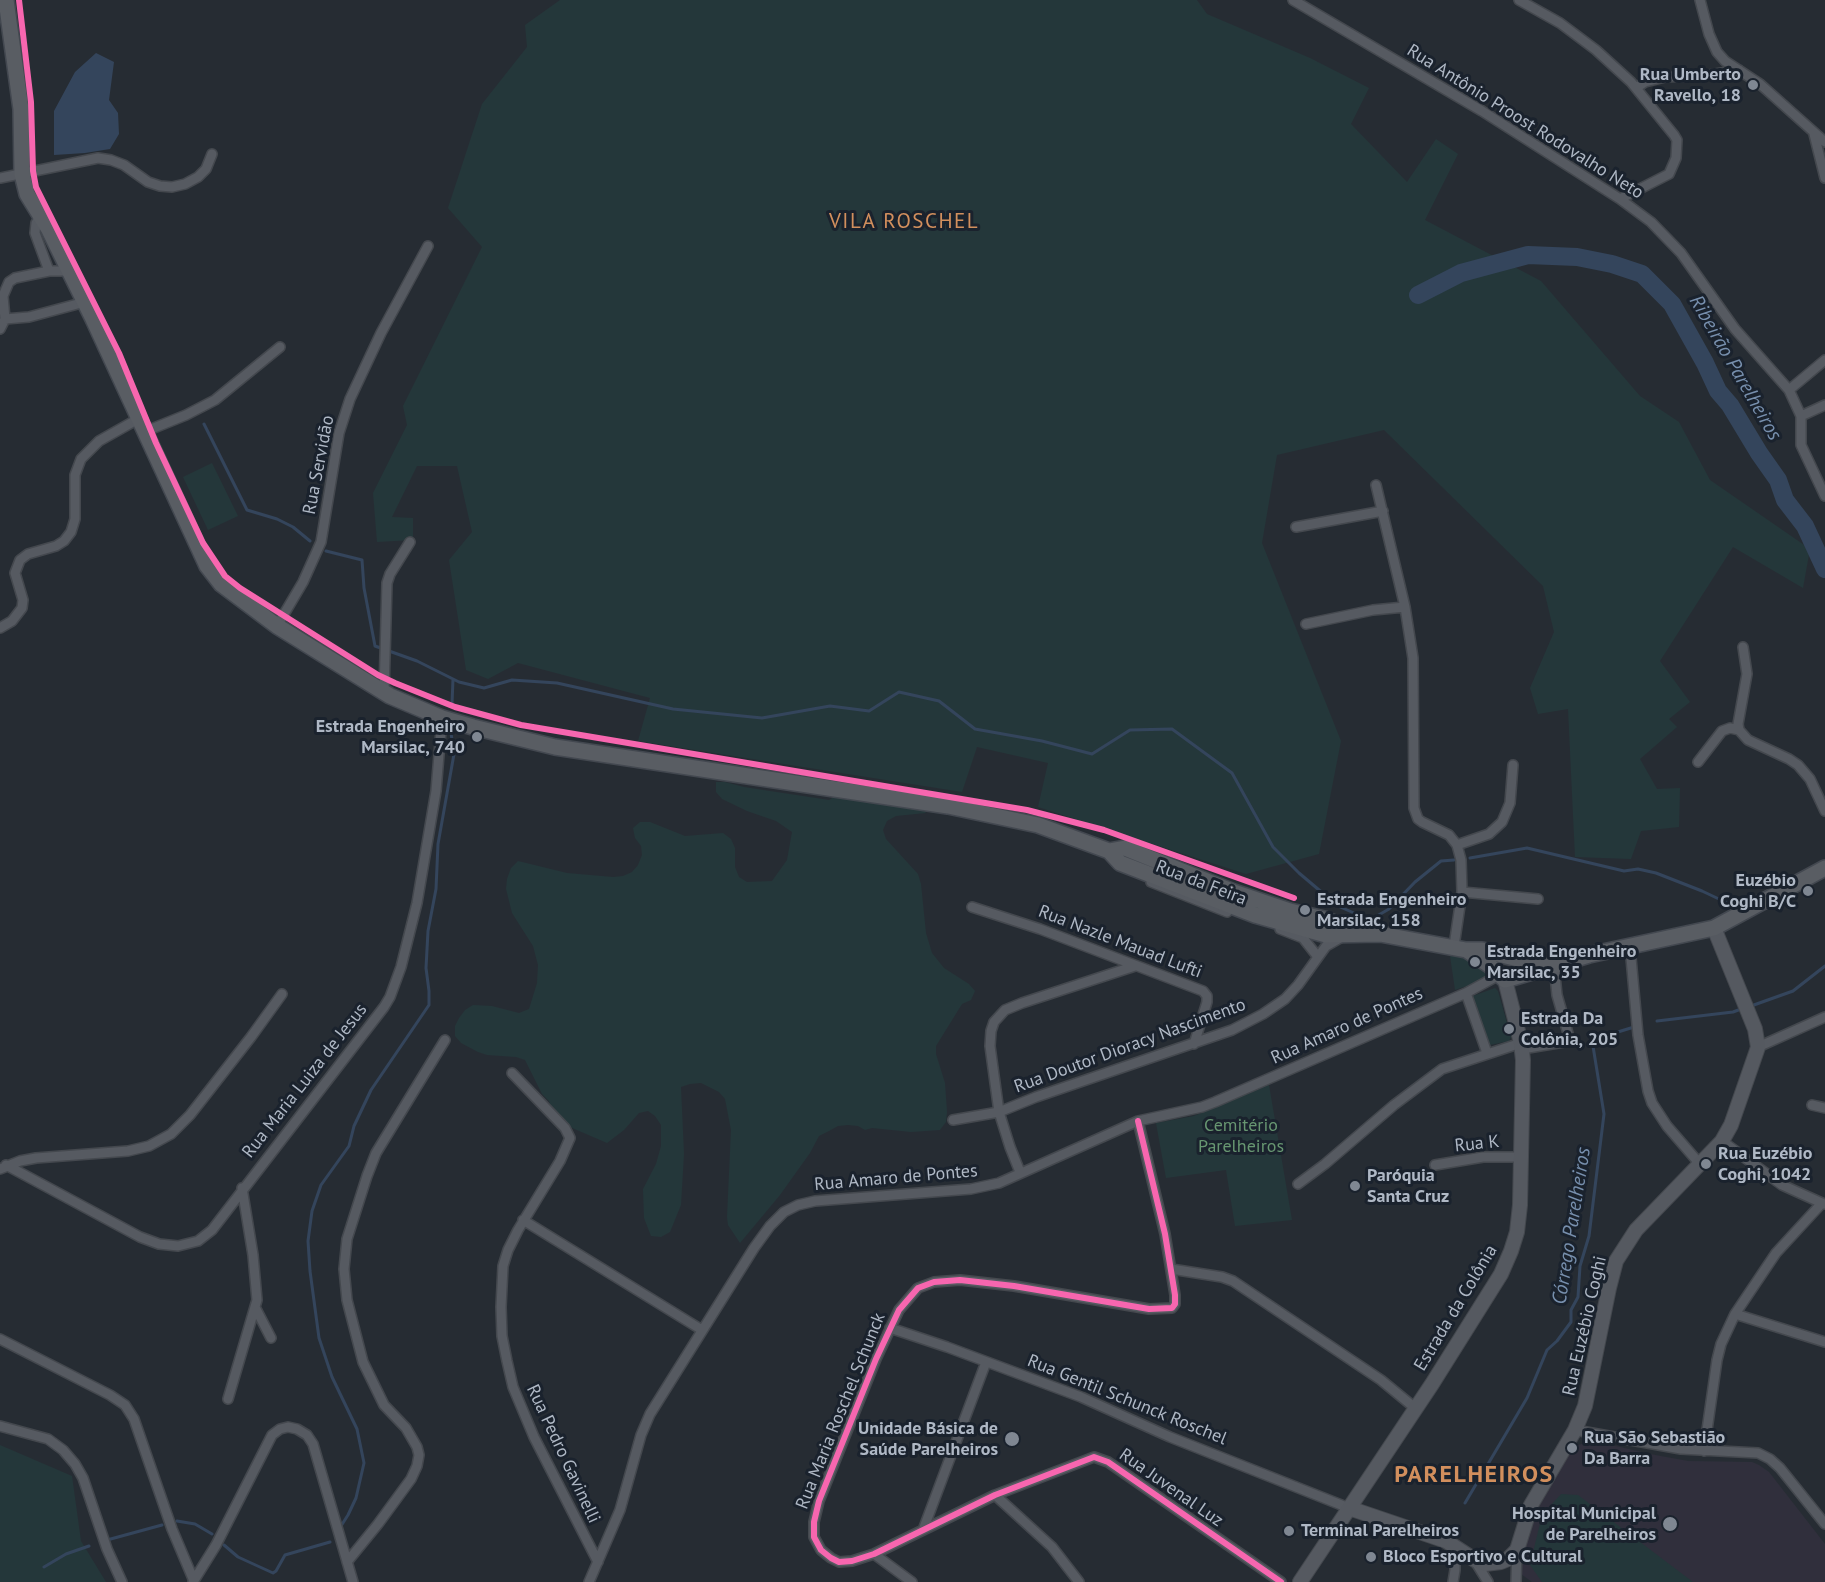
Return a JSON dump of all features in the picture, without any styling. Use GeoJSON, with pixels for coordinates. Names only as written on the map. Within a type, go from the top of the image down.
{"type":"FeatureCollection","features":[{"type":"Feature","properties":{"kind":"main road"},"geometry":{"type":"LineString","coordinates":[[6,0],[21,109],[22,174],[27,194],[41,216],[85,302],[207,566],[221,584],[277,626],[384,692],[442,718],[473,727],[555,747],[803,783],[993,814],[1038,825],[1105,849],[1125,848],[1234,892],[1360,933]]}},
{"type":"Feature","properties":{"kind":"main road"},"geometry":{"type":"LineString","coordinates":[[1105,849],[1120,864],[1326,940],[1360,933],[1380,934],[1482,950],[1548,966]]}},
{"type":"Feature","properties":{"kind":"main road"},"geometry":{"type":"LineString","coordinates":[[1460,948],[1489,965],[1502,978],[1714,928],[1825,868]]}},
{"type":"Feature","properties":{"kind":"main road"},"geometry":{"type":"LineString","coordinates":[[1300,932],[1303,921],[1318,918]]}},
{"type":"Feature","properties":{"kind":"main road"},"geometry":{"type":"LineString","coordinates":[[1318,918],[1327,926],[1326,940]]}},
{"type":"Feature","properties":{"kind":"main road"},"geometry":{"type":"LineString","coordinates":[[1714,928],[1748,1008],[1758,1047]]}},
{"type":"Feature","properties":{"kind":"main road","name":"Estrada da Colônia"},"geometry":{"type":"LineString","coordinates":[[1300,1582],[1501,1275],[1511,1251],[1517,1232],[1520,1205],[1522,1046],[1502,978]]}},
{"type":"Feature","properties":{"kind":"main road","name":"Rua Euzébio Coghi"},"geometry":{"type":"LineString","coordinates":[[1517,1550],[1536,1494],[1575,1430],[1585,1406],[1616,1261],[1636,1230],[1722,1141],[1731,1125],[1758,1047]]}},
{"type":"Feature","properties":{"kind":"main road"},"geometry":{"type":"LineString","coordinates":[[1349,1508],[1434,1536],[1455,1546],[1475,1560],[1494,1564],[1508,1559],[1517,1550]]}},
{"type":"Feature","properties":{"kind":"street","name":"Rua Antônio Proost Rodovalho Neto"},"geometry":{"type":"LineString","coordinates":[[1293,0],[1482,111],[1620,199],[1651,222],[1681,253],[1735,329],[1789,390],[1801,416]]}},
{"type":"Feature","properties":{"kind":"street"},"geometry":{"type":"LineString","coordinates":[[1519,0],[1560,22],[1580,37],[1636,88],[1677,140],[1673,168],[1664,177],[1620,199]]}},
{"type":"Feature","properties":{"kind":"street"},"geometry":{"type":"LineString","coordinates":[[1700,0],[1706,26],[1717,52],[1725,61],[1760,84],[1825,142]]}},
{"type":"Feature","properties":{"kind":"street"},"geometry":{"type":"LineString","coordinates":[[1636,88],[1645,82],[1665,77],[1710,75],[1739,70]]}},
{"type":"Feature","properties":{"kind":"street"},"geometry":{"type":"LineString","coordinates":[[1814,133],[1825,178]]}},
{"type":"Feature","properties":{"kind":"street"},"geometry":{"type":"LineString","coordinates":[[0,178],[98,158],[124,165],[148,182],[172,187],[185,184],[198,177],[206,169],[212,154]]}},
{"type":"Feature","properties":{"kind":"street"},"geometry":{"type":"LineString","coordinates":[[41,216],[36,223],[35,233],[49,271]]}},
{"type":"Feature","properties":{"kind":"street","name":"Rua Servidão"},"geometry":{"type":"LineString","coordinates":[[277,626],[303,582],[321,542],[339,433],[350,399],[381,333],[428,246]]}},
{"type":"Feature","properties":{"kind":"street"},"geometry":{"type":"LineString","coordinates":[[0,328],[5,319],[3,296],[9,282],[15,278],[49,271],[68,271]]}},
{"type":"Feature","properties":{"kind":"street"},"geometry":{"type":"LineString","coordinates":[[5,319],[24,318],[85,302]]}},
{"type":"Feature","properties":{"kind":"street"},"geometry":{"type":"LineString","coordinates":[[0,628],[12,621],[22,608],[23,600],[15,573],[20,560],[28,554],[56,546],[64,541],[71,532],[75,519],[75,475],[81,459],[99,441],[141,425],[192,413],[215,400],[280,346]]}},
{"type":"Feature","properties":{"kind":"street"},"geometry":{"type":"LineString","coordinates":[[1789,390],[1825,360]]}},
{"type":"Feature","properties":{"kind":"street"},"geometry":{"type":"LineString","coordinates":[[1825,405],[1801,416],[1801,445],[1825,496]]}},
{"type":"Feature","properties":{"kind":"street"},"geometry":{"type":"LineString","coordinates":[[1377,485],[1405,607],[1414,675],[1414,808],[1418,819],[1449,835],[1457,844],[1461,860],[1462,892],[1460,948]]}},
{"type":"Feature","properties":{"kind":"street"},"geometry":{"type":"LineString","coordinates":[[1296,527],[1383,511]]}},
{"type":"Feature","properties":{"kind":"street"},"geometry":{"type":"LineString","coordinates":[[384,692],[387,583],[410,542]]}},
{"type":"Feature","properties":{"kind":"street"},"geometry":{"type":"LineString","coordinates":[[1306,624],[1373,610],[1405,607]]}},
{"type":"Feature","properties":{"kind":"street"},"geometry":{"type":"LineString","coordinates":[[1738,730],[1747,686],[1743,647]]}},
{"type":"Feature","properties":{"kind":"street","name":"Rua Maria Luiza de Jesus"},"geometry":{"type":"LineString","coordinates":[[3,1167],[159,1244],[178,1246],[198,1241],[212,1230],[390,997],[401,967],[417,903],[436,791],[442,718]]}},
{"type":"Feature","properties":{"kind":"street"},"geometry":{"type":"LineString","coordinates":[[1698,762],[1722,731],[1730,728],[1738,730],[1748,740],[1798,765],[1810,779],[1825,811]]}},
{"type":"Feature","properties":{"kind":"street"},"geometry":{"type":"LineString","coordinates":[[1457,844],[1489,834],[1502,822],[1510,803],[1513,765]]}},
{"type":"Feature","properties":{"kind":"street"},"geometry":{"type":"LineString","coordinates":[[1462,892],[1538,899]]}},
{"type":"Feature","properties":{"kind":"street","name":"Rua Nazle Mauad Lufti"},"geometry":{"type":"LineString","coordinates":[[972,907],[1040,929],[1203,991],[1207,996],[1206,1011],[1194,1044]]}},
{"type":"Feature","properties":{"kind":"street"},"geometry":{"type":"LineString","coordinates":[[1300,932],[1318,957]]}},
{"type":"Feature","properties":{"kind":"street","name":"Rua Doutor Dioracy Nascimento"},"geometry":{"type":"LineString","coordinates":[[953,1120],[999,1112],[1036,1097],[1232,1030],[1263,1014],[1285,999],[1318,957],[1326,940]]}},
{"type":"Feature","properties":{"kind":"street"},"geometry":{"type":"LineString","coordinates":[[1630,947],[1638,1035],[1652,1103],[1667,1126],[1700,1163]]}},
{"type":"Feature","properties":{"kind":"street"},"geometry":{"type":"LineString","coordinates":[[1020,1172],[999,1112],[990,1046],[994,1022],[999,1015],[1022,1003],[1135,966]]}},
{"type":"Feature","properties":{"kind":"street"},"geometry":{"type":"LineString","coordinates":[[1298,1184],[1442,1069],[1487,1053],[1522,1046],[1564,1042],[1569,1036],[1548,966]]}},
{"type":"Feature","properties":{"kind":"street","name":"Rua Amaro de Pontes"},"geometry":{"type":"LineString","coordinates":[[589,1582],[620,1510],[641,1435],[650,1414],[770,1226],[784,1212],[798,1205],[842,1198],[971,1189],[999,1183],[1138,1121],[1215,1102],[1502,978]]}},
{"type":"Feature","properties":{"kind":"street"},"geometry":{"type":"LineString","coordinates":[[1466,993],[1487,1053]]}},
{"type":"Feature","properties":{"kind":"street"},"geometry":{"type":"LineString","coordinates":[[3,1167],[36,1158],[128,1151],[150,1146],[171,1134],[190,1115],[282,994]]}},
{"type":"Feature","properties":{"kind":"street"},"geometry":{"type":"LineString","coordinates":[[1758,1047],[1825,1017]]}},
{"type":"Feature","properties":{"kind":"street"},"geometry":{"type":"LineString","coordinates":[[347,1562],[411,1479],[417,1467],[419,1455],[417,1447],[405,1428],[390,1413],[378,1395],[363,1362],[347,1300],[344,1269],[347,1239],[376,1153],[445,1040]]}},
{"type":"Feature","properties":{"kind":"street","name":"Rua Pedro Gavinelli"},"geometry":{"type":"LineString","coordinates":[[512,1073],[565,1128],[570,1138],[560,1161],[523,1220],[508,1250],[503,1266],[502,1336],[513,1387],[534,1437],[598,1562]]}},
{"type":"Feature","properties":{"kind":"street"},"geometry":{"type":"LineString","coordinates":[[1812,1105],[1825,1108]]}},
{"type":"Feature","properties":{"kind":"street"},"geometry":{"type":"LineString","coordinates":[[1138,1121],[1171,1269],[1222,1277],[1233,1281],[1381,1380],[1416,1408]]}},
{"type":"Feature","properties":{"kind":"street"},"geometry":{"type":"LineString","coordinates":[[1704,1451],[1717,1360],[1721,1344],[1735,1314],[1776,1253],[1823,1203],[1782,1185],[1722,1141]]}},
{"type":"Feature","properties":{"kind":"street","name":"Rua K"},"geometry":{"type":"LineString","coordinates":[[1435,1165],[1483,1157],[1522,1157]]}},
{"type":"Feature","properties":{"kind":"street"},"geometry":{"type":"LineString","coordinates":[[228,1398],[244,1340],[256,1309],[257,1288],[242,1188]]}},
{"type":"Feature","properties":{"kind":"street"},"geometry":{"type":"LineString","coordinates":[[523,1220],[702,1330]]}},
{"type":"Feature","properties":{"kind":"street","name":"Rua Maria Roschel Schunck"},"geometry":{"type":"LineString","coordinates":[[839,1562],[821,1550],[817,1544],[814,1537],[814,1522],[831,1469],[890,1328],[901,1307],[918,1288],[947,1280],[1014,1286],[1149,1309],[1172,1308],[1175,1295],[1171,1269]]}},
{"type":"Feature","properties":{"kind":"street"},"geometry":{"type":"LineString","coordinates":[[256,1309],[271,1338]]}},
{"type":"Feature","properties":{"kind":"street"},"geometry":{"type":"LineString","coordinates":[[1735,1314],[1825,1342]]}},
{"type":"Feature","properties":{"kind":"street","name":"Rua Gentil Schunck Roschel"},"geometry":{"type":"LineString","coordinates":[[890,1328],[1081,1397],[1162,1433],[1349,1508]]}},
{"type":"Feature","properties":{"kind":"street"},"geometry":{"type":"LineString","coordinates":[[0,1339],[110,1395],[125,1405],[134,1419],[172,1529],[194,1581]]}},
{"type":"Feature","properties":{"kind":"street"},"geometry":{"type":"LineString","coordinates":[[923,1530],[986,1362]]}},
{"type":"Feature","properties":{"kind":"street"},"geometry":{"type":"LineString","coordinates":[[0,1426],[48,1439],[63,1450],[75,1464],[83,1478],[107,1549],[122,1582]]}},
{"type":"Feature","properties":{"kind":"street"},"geometry":{"type":"LineString","coordinates":[[194,1581],[216,1545],[272,1435],[288,1427],[307,1434],[313,1444],[353,1582]]}},
{"type":"Feature","properties":{"kind":"street"},"geometry":{"type":"LineString","coordinates":[[1575,1430],[1682,1449],[1758,1453],[1770,1459],[1780,1468],[1825,1524]]}},
{"type":"Feature","properties":{"kind":"street","name":"Rua Juvenal Luz"},"geometry":{"type":"LineString","coordinates":[[839,1562],[852,1562],[874,1554],[995,1495],[1094,1457],[1100,1458],[1281,1582]]}},
{"type":"Feature","properties":{"kind":"street"},"geometry":{"type":"LineString","coordinates":[[995,1495],[1052,1547],[1079,1582]]}},
{"type":"Feature","properties":{"kind":"street"},"geometry":{"type":"LineString","coordinates":[[1453,1582],[1455,1546]]}},
{"type":"Feature","properties":{"kind":"street"},"geometry":{"type":"LineString","coordinates":[[1517,1550],[1515,1580],[1527,1582]]}},
{"type":"Feature","properties":{"kind":"street"},"geometry":{"type":"LineString","coordinates":[[874,1554],[912,1582]]}},
{"type":"Feature","properties":{"kind":"street"},"geometry":{"type":"LineString","coordinates":[[1475,1560],[1488,1581]]}},
{"type":"Feature","properties":{"kind":"shaded area","name":"Hospital Municipal de Parelheiros"},"geometry":{"type":"Polygon","coordinates":[[[1587,1442],[1603,1443],[1688,1461],[1752,1462],[1759,1465],[1769,1472],[1825,1544],[1825,1582],[1532,1582],[1521,1574],[1533,1509],[1573,1447],[1587,1442]]]}},
{"type":"Feature","properties":{"kind":"green space"},"geometry":{"type":"Polygon","coordinates":[[[560,0],[1197,0],[1207,14],[1310,58],[1369,88],[1351,124],[1407,182],[1436,139],[1458,154],[1425,220],[1541,281],[1640,396],[1679,422],[1710,480],[1810,549],[1803,588],[1733,547],[1660,661],[1690,702],[1669,719],[1677,727],[1640,759],[1657,789],[1680,788],[1679,827],[1641,831],[1631,859],[1575,857],[1568,709],[1538,714],[1530,688],[1554,632],[1543,586],[1384,430],[1277,455],[1262,543],[1341,741],[1319,854],[1246,874],[1038,807],[1048,763],[977,747],[962,792],[638,741],[650,698],[518,663],[488,679],[466,670],[449,560],[472,532],[457,466],[417,466],[392,517],[413,518],[413,540],[377,542],[373,493],[407,425],[403,406],[482,247],[448,208],[482,104],[527,47],[525,25],[560,0]]]}},
{"type":"Feature","properties":{"kind":"green space"},"geometry":{"type":"Polygon","coordinates":[[[212,463],[238,516],[208,530],[183,477],[212,463]]]}},
{"type":"Feature","properties":{"kind":"green space"},"geometry":{"type":"Polygon","coordinates":[[[716,782],[829,800],[837,795],[855,796],[873,802],[883,796],[920,806],[926,813],[896,816],[887,821],[883,830],[886,839],[918,874],[926,933],[932,953],[944,968],[969,984],[975,991],[971,1000],[962,1004],[936,1046],[936,1054],[945,1083],[947,1112],[946,1122],[940,1130],[911,1132],[872,1128],[865,1130],[858,1126],[848,1125],[838,1126],[819,1136],[810,1153],[780,1195],[740,1243],[728,1225],[731,1130],[725,1099],[719,1092],[701,1083],[681,1087],[684,1154],[681,1205],[670,1232],[661,1237],[651,1236],[644,1218],[643,1189],[656,1164],[661,1146],[661,1125],[655,1116],[648,1111],[639,1113],[624,1130],[607,1143],[556,1121],[549,1101],[542,1094],[525,1060],[478,1052],[461,1043],[455,1036],[455,1026],[459,1018],[473,1005],[492,1006],[519,1013],[529,1009],[537,983],[538,965],[533,946],[512,913],[506,889],[511,868],[518,861],[567,873],[623,876],[632,872],[642,855],[641,846],[635,838],[633,828],[640,822],[650,822],[685,836],[723,833],[731,839],[735,848],[735,867],[739,877],[747,882],[772,881],[787,860],[792,832],[776,821],[722,799],[716,792],[716,782]]]}},
{"type":"Feature","properties":{"kind":"green space"},"geometry":{"type":"Polygon","coordinates":[[[1449,949],[1487,966],[1491,978],[1455,990],[1449,949]]]}},
{"type":"Feature","properties":{"kind":"green space"},"geometry":{"type":"Polygon","coordinates":[[[1495,988],[1498,991],[1511,1037],[1509,1041],[1490,1045],[1472,1000],[1473,996],[1495,988]]]}},
{"type":"Feature","properties":{"kind":"green space","name":"Cemitério Parelheiros"},"geometry":{"type":"Polygon","coordinates":[[[1269,1085],[1292,1220],[1235,1226],[1226,1170],[1166,1178],[1156,1123],[1194,1116],[1269,1085]]]}},
{"type":"Feature","properties":{"kind":"green space"},"geometry":{"type":"Polygon","coordinates":[[[0,1445],[72,1476],[81,1541],[106,1582],[0,1582],[0,1445]]]}},
{"type":"Feature","properties":{"kind":"green space"},"geometry":{"type":"Polygon","coordinates":[[[1561,1494],[1578,1495],[1693,1582],[1542,1582],[1530,1565],[1542,1515],[1561,1494]]]}},
{"type":"Feature","properties":{"kind":"water"},"geometry":{"type":"Polygon","coordinates":[[[96,53],[114,62],[109,100],[118,113],[119,134],[110,149],[54,155],[54,111],[75,72],[96,53]]]}},
{"type":"Feature","properties":{"kind":"waterway","name":"Ribeirão Parelheiros"},"geometry":{"type":"LineString","coordinates":[[1418,295],[1461,273],[1528,255],[1577,257],[1612,264],[1642,274],[1672,304],[1718,391],[1730,405],[1778,480],[1785,500],[1805,526],[1825,569]]}},
{"type":"Feature","properties":{"kind":"waterway"},"geometry":{"type":"LineString","coordinates":[[204,424],[247,510],[277,519],[293,527],[310,541]]}},
{"type":"Feature","properties":{"kind":"waterway"},"geometry":{"type":"LineString","coordinates":[[326,551],[362,560],[364,588],[375,646],[417,661],[459,682],[484,688],[512,680],[557,683],[673,709],[762,718],[830,706],[869,711],[899,692],[939,701],[975,729],[1042,741],[1092,754],[1130,730],[1172,729],[1232,773],[1273,847],[1338,906],[1370,920],[1389,909],[1415,882],[1441,861],[1454,860]]}},
{"type":"Feature","properties":{"kind":"waterway"},"geometry":{"type":"LineString","coordinates":[[452,704],[453,679]]}},
{"type":"Feature","properties":{"kind":"waterway"},"geometry":{"type":"LineString","coordinates":[[341,1526],[356,1498],[364,1463],[357,1429],[332,1377],[319,1338],[308,1241],[312,1211],[321,1185],[349,1146],[354,1126],[371,1090],[429,1005],[426,968],[428,931],[436,889],[438,844],[454,754],[451,733]]}},
{"type":"Feature","properties":{"kind":"waterway"},"geometry":{"type":"LineString","coordinates":[[1470,858],[1527,848],[1624,871],[1638,869],[1656,873],[1738,908]]}},
{"type":"Feature","properties":{"kind":"waterway","name":"Córrego Parelheiros"},"geometry":{"type":"LineString","coordinates":[[1751,1006],[1793,991],[1825,966]]}},
{"type":"Feature","properties":{"kind":"waterway","name":"Córrego Parelheiros"},"geometry":{"type":"LineString","coordinates":[[1657,1021],[1733,1012],[1741,1009]]}},
{"type":"Feature","properties":{"kind":"waterway","name":"Córrego Parelheiros"},"geometry":{"type":"LineString","coordinates":[[1465,1503],[1527,1398],[1547,1350],[1571,1322],[1571,1310],[1578,1297],[1580,1266],[1589,1236],[1604,1114],[1592,1040],[1634,1027]]}},
{"type":"Feature","properties":{"kind":"waterway"},"geometry":{"type":"LineString","coordinates":[[177,1521],[195,1524],[212,1534]]}},
{"type":"Feature","properties":{"kind":"waterway"},"geometry":{"type":"LineString","coordinates":[[107,1540],[162,1525]]}},
{"type":"Feature","properties":{"kind":"waterway"},"geometry":{"type":"LineString","coordinates":[[224,1545],[238,1557],[273,1573],[285,1555],[330,1542]]}},
{"type":"Feature","properties":{"kind":"waterway"},"geometry":{"type":"LineString","coordinates":[[44,1567],[66,1554],[89,1546]]}},
{"type":"Feature","properties":{"kind":"cycle path","name":"Rua da Feira"},"geometry":{"type":"LineString","coordinates":[[19,0],[31,102],[33,171],[36,187],[119,353],[156,443],[203,543],[225,576],[240,588],[378,675],[455,707],[521,725],[1027,810],[1104,830],[1294,898]]}},
{"type":"Feature","properties":{"kind":"cycle path"},"geometry":{"type":"LineString","coordinates":[[1138,1121],[1165,1234],[1175,1295],[1175,1304],[1172,1308],[1149,1309],[1014,1286],[960,1280],[934,1282],[918,1288],[899,1310],[876,1359],[819,1501],[814,1522],[814,1537],[821,1550],[831,1558],[839,1562],[852,1561],[874,1554],[995,1495],[1094,1457],[1108,1462],[1281,1582]]}},
{"type":"Feature","properties":{"kind":"place","name":"Rua Umberto Ravello, 18"},"geometry":{"type":"Point","coordinates":[1753,85]}},
{"type":"Feature","properties":{"kind":"place","name":"Estrada Engenheiro Marsilac, 740"},"geometry":{"type":"Point","coordinates":[477,737]}},
{"type":"Feature","properties":{"kind":"place","name":"Euzébio Coghi B/C"},"geometry":{"type":"Point","coordinates":[1808,891]}},
{"type":"Feature","properties":{"kind":"place","name":"Estrada Engenheiro Marsilac, 158"},"geometry":{"type":"Point","coordinates":[1305,910]}},
{"type":"Feature","properties":{"kind":"place","name":"Estrada Engenheiro Marsilac, 35"},"geometry":{"type":"Point","coordinates":[1475,962]}},
{"type":"Feature","properties":{"kind":"place","name":"Estrada Da Colônia, 205"},"geometry":{"type":"Point","coordinates":[1509,1029]}},
{"type":"Feature","properties":{"kind":"place","name":"Rua Euzébio Coghi, 1042"},"geometry":{"type":"Point","coordinates":[1706,1164]}},
{"type":"Feature","properties":{"kind":"place","name":"Paróquia Santa Cruz"},"geometry":{"type":"Point","coordinates":[1355,1186]}},
{"type":"Feature","properties":{"kind":"place","name":"Unidade Básica de Saúde Parelheiros"},"geometry":{"type":"Point","coordinates":[1012,1439]}},
{"type":"Feature","properties":{"kind":"place","name":"Rua São Sebastião Da Barra"},"geometry":{"type":"Point","coordinates":[1572,1448]}},
{"type":"Feature","properties":{"kind":"place","name":"Hospital Municipal de Parelheiros"},"geometry":{"type":"Point","coordinates":[1670,1524]}},
{"type":"Feature","properties":{"kind":"place","name":"Terminal Parelheiros"},"geometry":{"type":"Point","coordinates":[1289,1531]}},
{"type":"Feature","properties":{"kind":"place","name":"Bloco Esportivo e Cultural"},"geometry":{"type":"Point","coordinates":[1371,1557]}},
{"type":"Feature","properties":{"kind":"district","name":"VILA ROSCHEL"},"geometry":{"type":"Point","coordinates":[904,222]}},
{"type":"Feature","properties":{"kind":"district","name":"PARELHEIROS"},"geometry":{"type":"Point","coordinates":[1474,1475]}}]}
